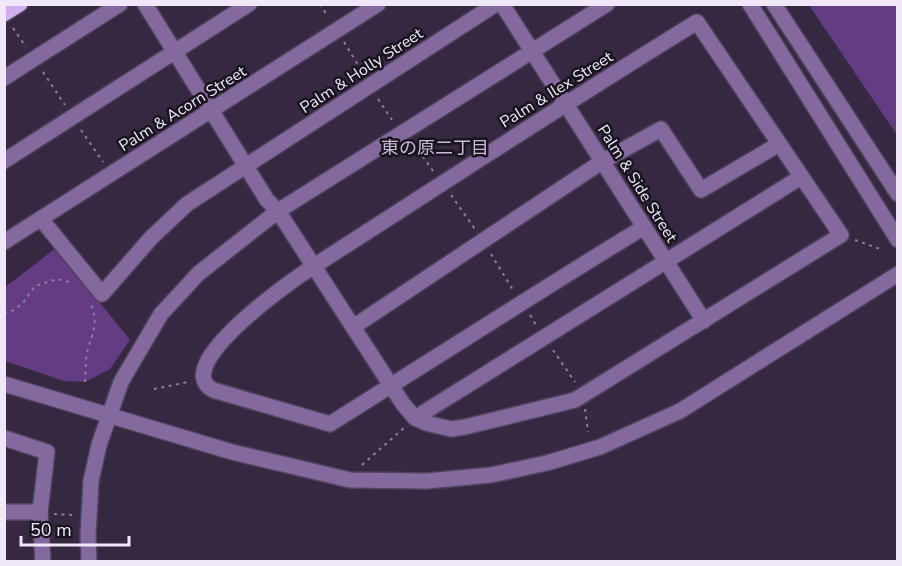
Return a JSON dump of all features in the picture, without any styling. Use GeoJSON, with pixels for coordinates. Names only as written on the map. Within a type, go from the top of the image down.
{"type":"FeatureCollection","features":[{"type":"Feature","properties":{"kind":"main road"},"geometry":{"type":"LineString","coordinates":[[9,21],[20,4]]}},
{"type":"Feature","properties":{"kind":"street"},"geometry":{"type":"LineString","coordinates":[[4,78],[120,4]]}},
{"type":"Feature","properties":{"kind":"street"},"geometry":{"type":"LineString","coordinates":[[145,4],[267,200],[278,211],[315,266],[353,327],[390,386],[415,418],[438,427],[465,428],[575,400],[841,235],[779,144],[701,190],[661,129],[603,161],[482,239],[353,327]]}},
{"type":"Feature","properties":{"kind":"street"},"geometry":{"type":"LineString","coordinates":[[4,161],[249,4]]}},
{"type":"Feature","properties":{"kind":"street","name":"Palm & Acorn Street"},"geometry":{"type":"LineString","coordinates":[[4,242],[378,4]]}},
{"type":"Feature","properties":{"kind":"street","name":"Palm & Holly Street"},"geometry":{"type":"LineString","coordinates":[[245,165],[496,4]]}},
{"type":"Feature","properties":{"kind":"street","name":"Palm & Side Street"},"geometry":{"type":"LineString","coordinates":[[502,4],[704,321]]}},
{"type":"Feature","properties":{"kind":"street"},"geometry":{"type":"LineString","coordinates":[[89,561],[88,526],[91,481],[99,445],[121,382],[161,314],[199,273],[278,211],[536,58],[607,4]]}},
{"type":"Feature","properties":{"kind":"street"},"geometry":{"type":"LineString","coordinates":[[750,4],[897,240]]}},
{"type":"Feature","properties":{"kind":"street"},"geometry":{"type":"LineString","coordinates":[[774,4],[897,194]]}},
{"type":"Feature","properties":{"kind":"street","name":"Palm & Ilex Street"},"geometry":{"type":"LineString","coordinates":[[203,379],[208,360],[231,333],[262,303],[565,103],[697,22],[779,144]]}},
{"type":"Feature","properties":{"kind":"street"},"geometry":{"type":"LineString","coordinates":[[41,219],[94,295],[187,204],[245,165]]}},
{"type":"Feature","properties":{"kind":"street"},"geometry":{"type":"LineString","coordinates":[[415,418],[801,177]]}},
{"type":"Feature","properties":{"kind":"street"},"geometry":{"type":"LineString","coordinates":[[203,379],[207,387],[213,390],[330,424],[521,302],[644,227]]}},
{"type":"Feature","properties":{"kind":"street"},"geometry":{"type":"LineString","coordinates":[[4,384],[232,452],[350,480],[427,481],[491,475],[547,463],[600,447],[680,411],[897,274]]}},
{"type":"Feature","properties":{"kind":"street"},"geometry":{"type":"LineString","coordinates":[[4,438],[47,452],[40,512],[43,561]]}},
{"type":"Feature","properties":{"kind":"street"},"geometry":{"type":"LineString","coordinates":[[4,512],[40,512]]}},
{"type":"Feature","properties":{"kind":"path"},"geometry":{"type":"LineString","coordinates":[[320,4],[392,120]]}},
{"type":"Feature","properties":{"kind":"path"},"geometry":{"type":"LineString","coordinates":[[9,21],[111,175]]}},
{"type":"Feature","properties":{"kind":"path"},"geometry":{"type":"LineString","coordinates":[[414,144],[482,239],[521,302],[584,395],[588,432]]}},
{"type":"Feature","properties":{"kind":"path"},"geometry":{"type":"LineString","coordinates":[[841,235],[880,249]]}},
{"type":"Feature","properties":{"kind":"path"},"geometry":{"type":"LineString","coordinates":[[4,313],[22,304],[35,286],[44,282],[57,279],[78,285]]}},
{"type":"Feature","properties":{"kind":"path"},"geometry":{"type":"LineString","coordinates":[[85,382],[88,351],[95,330],[94,295]]}},
{"type":"Feature","properties":{"kind":"path"},"geometry":{"type":"LineString","coordinates":[[154,389],[203,379]]}},
{"type":"Feature","properties":{"kind":"path"},"geometry":{"type":"LineString","coordinates":[[362,465],[415,418]]}},
{"type":"Feature","properties":{"kind":"path"},"geometry":{"type":"LineString","coordinates":[[40,512],[73,515]]}},
{"type":"Feature","properties":{"kind":"shaded area"},"geometry":{"type":"Polygon","coordinates":[[[809,5],[897,5],[897,135],[809,5]]]}},
{"type":"Feature","properties":{"kind":"shaded area"},"geometry":{"type":"Polygon","coordinates":[[[56,248],[130,340],[110,369],[85,382],[64,381],[5,361],[5,287],[56,248]]]}},
{"type":"Feature","properties":{"kind":"district","name":"東の原二丁目"},"geometry":{"type":"Point","coordinates":[435,148]}}]}
